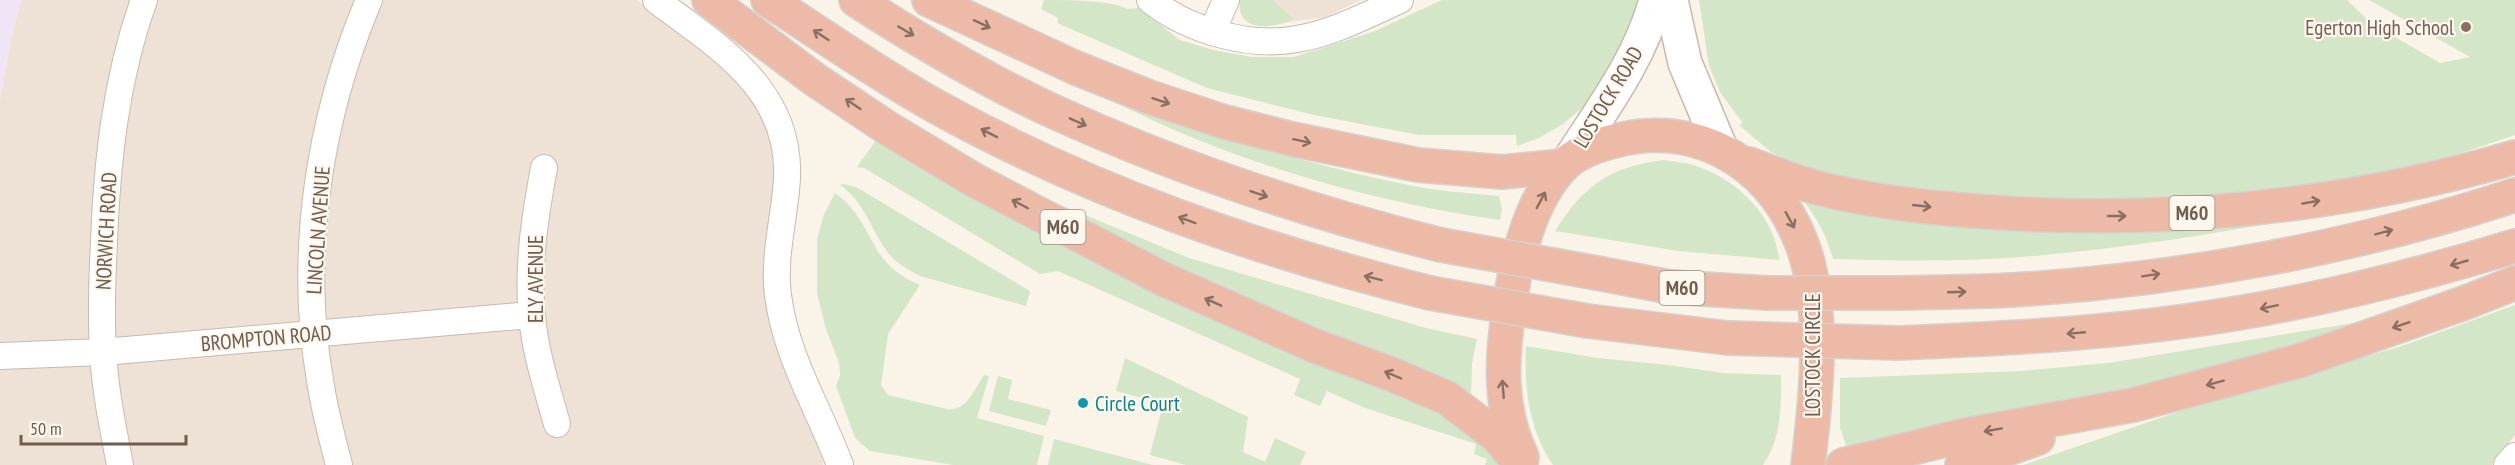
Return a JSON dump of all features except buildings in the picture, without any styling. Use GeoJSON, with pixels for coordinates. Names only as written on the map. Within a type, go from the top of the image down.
{"type":"FeatureCollection","features":[{"type":"Feature","properties":{"kind":"highway","name":"M60"},"geometry":{"type":"LineString","coordinates":[[710,0],[814,79],[889,129],[974,180],[1163,279],[1243,315],[1447,398],[1497,436],[1523,465]]}},
{"type":"Feature","properties":{"kind":"highway","name":"M60"},"geometry":{"type":"LineString","coordinates":[[768,0],[937,107],[1122,195],[1254,244],[1334,269],[1430,293],[1588,321],[1728,338],[1899,343],[2078,333],[2193,320],[2254,310],[2368,286],[2515,246]]}},
{"type":"Feature","properties":{"kind":"highway","name":"M60"},"geometry":{"type":"LineString","coordinates":[[856,0],[952,57],[1044,107],[1152,155],[1263,195],[1349,222],[1441,245],[1670,287],[1768,293],[1898,294],[2024,289],[2129,279],[2246,261],[2362,238],[2515,195]]}},
{"type":"Feature","properties":{"kind":"highway"},"geometry":{"type":"LineString","coordinates":[[928,0],[1076,68],[1149,97],[1225,122],[1292,139],[1418,165],[1503,172],[1566,163],[1600,145],[1629,137],[1655,135],[1700,142],[1732,155]]}},
{"type":"Feature","properties":{"kind":"highway","name":"M60"},"geometry":{"type":"LineString","coordinates":[[1732,155],[1793,181],[1864,198],[1982,212],[2061,216],[2139,216],[2220,212],[2314,201],[2407,184],[2515,157]]}},
{"type":"Feature","properties":{"kind":"highway","name":"LOSTOCK CIRCLE"},"geometry":{"type":"LineString","coordinates":[[1732,155],[1770,191],[1790,218],[1802,244],[1811,275],[1815,309],[1815,399],[1808,465]]}},
{"type":"Feature","properties":{"kind":"highway"},"geometry":{"type":"LineString","coordinates":[[1523,465],[1505,408],[1502,377],[1506,326],[1520,254],[1532,218],[1545,193],[1566,163]]}},
{"type":"Feature","properties":{"kind":"highway"},"geometry":{"type":"LineString","coordinates":[[1962,465],[2133,405],[2302,360],[2515,283]]}},
{"type":"Feature","properties":{"kind":"highway"},"geometry":{"type":"LineString","coordinates":[[1846,464],[1966,435],[2133,405]]}},
{"type":"Feature","properties":{"kind":"main road","name":"LOSTOCK ROAD"},"geometry":{"type":"LineString","coordinates":[[1566,163],[1612,97],[1642,39],[1656,0]]}},
{"type":"Feature","properties":{"kind":"main road"},"geometry":{"type":"LineString","coordinates":[[1671,0],[1685,63],[1732,155]]}},
{"type":"Feature","properties":{"kind":"street","name":"NORWICH ROAD"},"geometry":{"type":"LineString","coordinates":[[120,465],[103,352],[102,271],[106,188],[117,101],[136,21],[144,0]]}},
{"type":"Feature","properties":{"kind":"street","name":"LINCOLN AVENUE"},"geometry":{"type":"LineString","coordinates":[[339,465],[320,379],[314,334],[313,258],[320,170],[333,105],[369,0]]}},
{"type":"Feature","properties":{"kind":"street"},"geometry":{"type":"LineString","coordinates":[[656,0],[743,68],[756,84],[776,120],[786,156],[787,176],[776,275],[783,319],[803,382],[840,465]]}},
{"type":"Feature","properties":{"kind":"street"},"geometry":{"type":"LineString","coordinates":[[1150,0],[1187,24],[1212,32],[1258,40],[1297,39],[1343,25],[1400,0]]}},
{"type":"Feature","properties":{"kind":"street"},"geometry":{"type":"LineString","coordinates":[[1212,32],[1226,0]]}},
{"type":"Feature","properties":{"kind":"street","name":"ELY AVENUE"},"geometry":{"type":"LineString","coordinates":[[544,168],[533,241],[531,315],[557,424]]}},
{"type":"Feature","properties":{"kind":"street","name":"BROMPTON ROAD"},"geometry":{"type":"LineString","coordinates":[[0,356],[103,352],[531,315]]}},
{"type":"Feature","properties":{"kind":"street"},"geometry":{"type":"LineString","coordinates":[[2507,465],[2515,456]]}},
{"type":"Feature","properties":{"kind":"shaded area"},"geometry":{"type":"Polygon","coordinates":[[[0,0],[21,0],[0,100],[0,0]]]}},
{"type":"Feature","properties":{"kind":"shaded area"},"geometry":{"type":"Polygon","coordinates":[[[21,0],[637,0],[736,76],[765,118],[773,145],[777,176],[768,241],[824,457],[823,465],[0,465],[0,100],[21,0]]]}},
{"type":"Feature","properties":{"kind":"shaded area"},"geometry":{"type":"Polygon","coordinates":[[[1262,0],[1361,0],[1326,17],[1288,22],[1262,0]]]}},
{"type":"Feature","properties":{"kind":"green space"},"geometry":{"type":"Polygon","coordinates":[[[1044,0],[1088,1],[1128,9],[1139,8],[1180,40],[1213,50],[1252,57],[1294,57],[1375,31],[1442,0],[1647,0],[1599,94],[1563,124],[1539,138],[1517,146],[1516,135],[1419,135],[1314,115],[1207,88],[1057,23],[1058,18],[1041,9],[1044,0]]]}},
{"type":"Feature","properties":{"kind":"green space"},"geometry":{"type":"Polygon","coordinates":[[[1240,0],[1272,0],[1294,19],[1276,25],[1258,26],[1244,18],[1240,11],[1240,0]]]}},
{"type":"Feature","properties":{"kind":"green space"},"geometry":{"type":"Polygon","coordinates":[[[1699,0],[2347,0],[2372,24],[2440,63],[2470,57],[2369,0],[2515,0],[2515,135],[2405,172],[2286,192],[2121,201],[1994,199],[1859,184],[1803,169],[1771,152],[1740,126],[1742,122],[1720,92],[1709,66],[1699,0]]]}},
{"type":"Feature","properties":{"kind":"green space"},"geometry":{"type":"Polygon","coordinates":[[[1077,85],[1198,128],[1321,165],[1416,186],[1499,196],[1502,209],[1500,220],[1417,206],[1291,173],[1211,145],[1077,85]]]}},
{"type":"Feature","properties":{"kind":"green space"},"geometry":{"type":"Polygon","coordinates":[[[879,136],[1446,409],[1489,450],[1498,465],[1485,465],[1487,459],[1474,454],[1476,444],[1365,408],[1327,391],[1320,406],[1294,395],[1300,379],[1058,271],[1040,274],[864,168],[857,167],[879,136]]]}},
{"type":"Feature","properties":{"kind":"green space"},"geometry":{"type":"Polygon","coordinates":[[[1665,160],[1705,169],[1740,190],[1766,221],[1780,260],[1679,251],[1555,231],[1577,201],[1601,180],[1629,167],[1665,160]]]}},
{"type":"Feature","properties":{"kind":"green space"},"geometry":{"type":"Polygon","coordinates":[[[1003,181],[1189,258],[1426,328],[1477,339],[1472,363],[1471,398],[1266,314],[1003,181]]]}},
{"type":"Feature","properties":{"kind":"green space"},"geometry":{"type":"Polygon","coordinates":[[[840,185],[856,187],[1030,291],[1026,306],[920,276],[903,266],[889,254],[862,208],[840,185]]]}},
{"type":"Feature","properties":{"kind":"green space"},"geometry":{"type":"Polygon","coordinates":[[[835,193],[858,217],[889,265],[902,276],[920,285],[888,334],[881,385],[888,395],[954,409],[965,403],[984,375],[989,376],[977,418],[1044,436],[1037,465],[953,465],[870,451],[855,438],[836,386],[840,375],[839,363],[826,329],[817,293],[817,239],[824,214],[835,193]]]}},
{"type":"Feature","properties":{"kind":"green space"},"geometry":{"type":"Polygon","coordinates":[[[1805,203],[1867,215],[2153,229],[2299,219],[2133,245],[2033,256],[1933,260],[1833,259],[1822,229],[1805,203]]]}},
{"type":"Feature","properties":{"kind":"green space"},"geometry":{"type":"Polygon","coordinates":[[[2515,305],[2515,435],[2492,465],[2023,465],[2230,394],[2399,347],[2515,305]]]}},
{"type":"Feature","properties":{"kind":"green space"},"geometry":{"type":"Polygon","coordinates":[[[2378,319],[2195,373],[1847,449],[1840,427],[1840,378],[2021,371],[2108,363],[2378,319]]]}},
{"type":"Feature","properties":{"kind":"green space"},"geometry":{"type":"Polygon","coordinates":[[[1526,346],[1598,358],[1723,373],[1781,375],[1779,422],[1774,444],[1763,465],[1553,465],[1538,438],[1533,423],[1527,393],[1526,346]]]}},
{"type":"Feature","properties":{"kind":"green space"},"geometry":{"type":"Polygon","coordinates":[[[1125,358],[1248,417],[1243,452],[1265,462],[1275,438],[1306,452],[1300,465],[1186,465],[1150,455],[1163,404],[1116,391],[1125,358]]]}},
{"type":"Feature","properties":{"kind":"green space"},"geometry":{"type":"Polygon","coordinates":[[[998,376],[1012,380],[1008,399],[1051,410],[1046,426],[989,411],[998,376]]]}},
{"type":"Feature","properties":{"kind":"green space"},"geometry":{"type":"Polygon","coordinates":[[[1054,439],[1153,465],[1048,465],[1054,439]]]}},
{"type":"Feature","properties":{"kind":"place","name":"Egerton High School"},"geometry":{"type":"Point","coordinates":[2466,27]}},
{"type":"Feature","properties":{"kind":"place","name":"Circle Court"},"geometry":{"type":"Point","coordinates":[1083,403]}}]}
